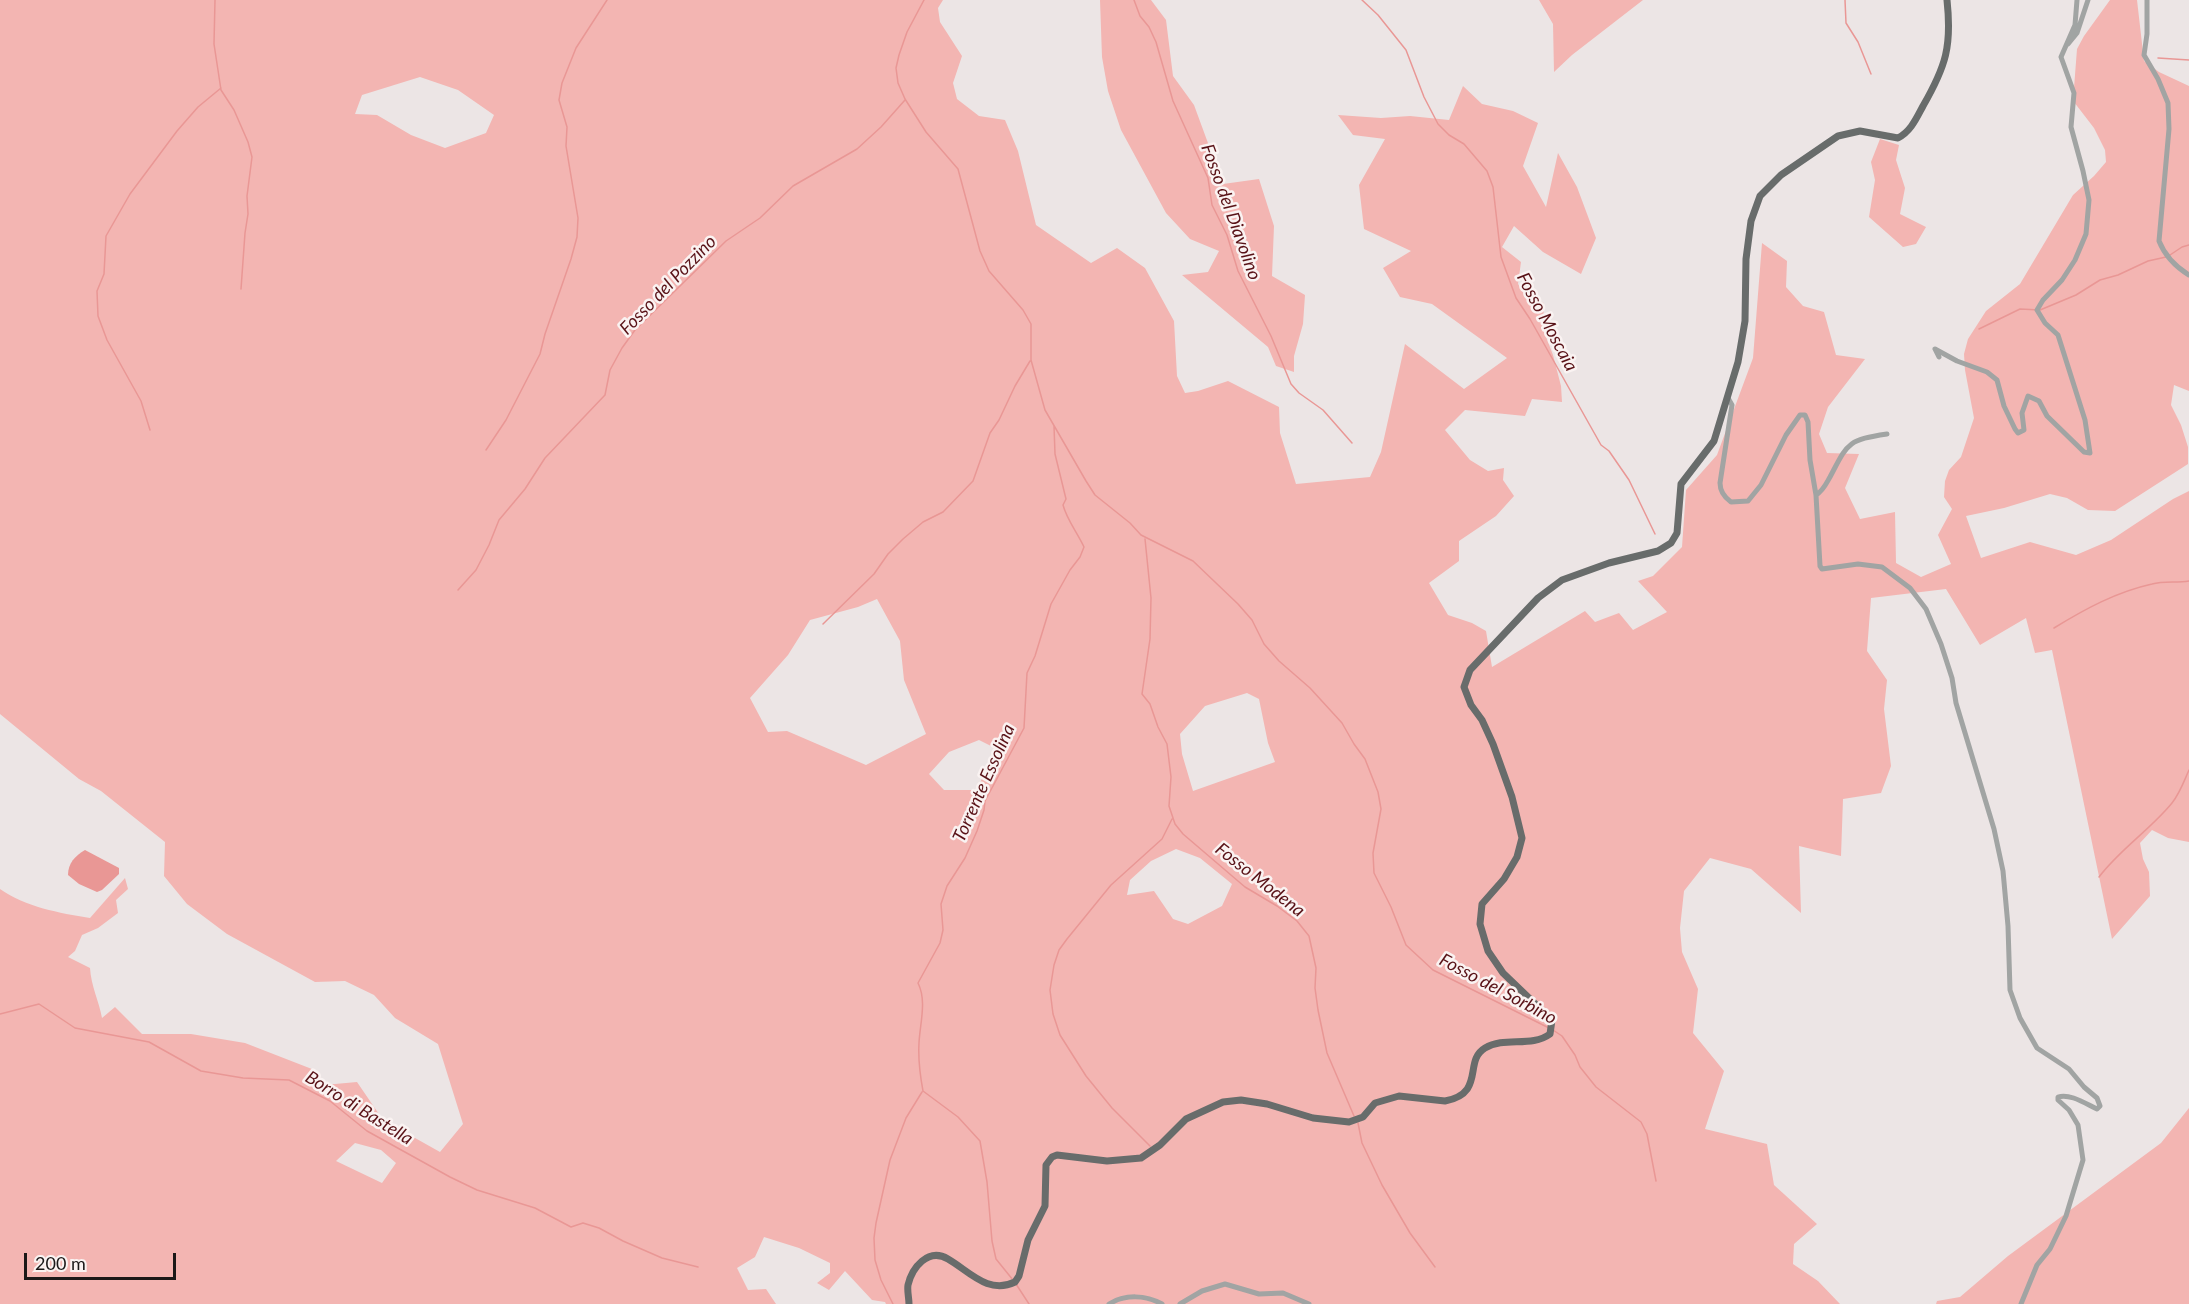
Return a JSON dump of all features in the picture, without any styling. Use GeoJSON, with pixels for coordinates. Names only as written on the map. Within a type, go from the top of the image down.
{"type":"FeatureCollection","features":[{"type":"Feature","properties":{"kind":"main road"},"geometry":{"type":"LineString","coordinates":[[909,1304],[908,1288],[912,1272],[920,1262],[932,1255],[946,1257],[984,1283],[997,1286],[1015,1282],[1019,1276],[1028,1240],[1045,1206],[1046,1166],[1052,1157],[1057,1155],[1107,1161],[1141,1158],[1160,1145],[1186,1119],[1223,1102],[1241,1100],[1267,1104],[1313,1118],[1349,1122],[1363,1117],[1375,1103],[1399,1096],[1445,1101],[1461,1096],[1472,1084],[1475,1062],[1478,1054],[1485,1048],[1497,1044],[1537,1041],[1550,1034],[1552,1020],[1503,974],[1488,951],[1480,924],[1482,904],[1504,879],[1517,857],[1522,838],[1512,797],[1493,744],[1482,720],[1471,705],[1464,687],[1470,670],[1538,598],[1562,580],[1610,563],[1658,551],[1671,543],[1677,533],[1682,484],[1714,441],[1728,398],[1745,321],[1746,259],[1751,221],[1760,196],[1780,175],[1838,136],[1860,131],[1898,138],[1908,132],[1938,80],[1945,61],[1950,30],[1947,0]]}},
{"type":"Feature","properties":{"kind":"street"},"geometry":{"type":"LineString","coordinates":[[1939,357],[1935,349],[1957,361],[1987,372],[1997,380],[2004,406],[2018,433],[2024,430],[2022,413],[2028,396],[2039,401],[2047,416],[2084,452],[2090,453],[2085,420],[2058,335],[2045,323],[2037,309],[2062,280],[2075,260],[2086,234],[2089,200],[2084,171],[2071,128],[2074,93],[2061,57],[2075,25],[2077,0]]}},
{"type":"Feature","properties":{"kind":"street"},"geometry":{"type":"LineString","coordinates":[[2066,46],[2077,33],[2088,0]]}},
{"type":"Feature","properties":{"kind":"street"},"geometry":{"type":"LineString","coordinates":[[2147,0],[2147,34],[2144,55],[2168,103],[2169,129],[2159,241],[2171,261],[2189,275]]}},
{"type":"Feature","properties":{"kind":"street"},"geometry":{"type":"LineString","coordinates":[[1728,398],[1732,405],[1720,483],[1725,498],[1731,502],[1748,501],[1761,485],[1786,435],[1796,420],[1805,415],[1808,422],[1810,460],[1816,495],[1820,566],[1822,569],[1858,564],[1882,567],[1910,588],[1926,609],[1936,629],[1952,678],[1956,704],[1994,829],[2003,871],[2010,990],[2020,1018],[2037,1048],[2069,1069],[2099,1101],[2100,1106],[2097,1109],[2070,1097],[2058,1096],[2058,1100],[2069,1110],[2078,1125],[2084,1160],[2066,1216],[2049,1249],[2037,1265],[2021,1304]]}},
{"type":"Feature","properties":{"kind":"street"},"geometry":{"type":"LineString","coordinates":[[1816,495],[1826,486],[1843,451],[1856,440],[1887,434]]}},
{"type":"Feature","properties":{"kind":"street"},"geometry":{"type":"LineString","coordinates":[[1180,1304],[1202,1291],[1225,1284],[1259,1294],[1283,1293],[1309,1304]]}},
{"type":"Feature","properties":{"kind":"street"},"geometry":{"type":"LineString","coordinates":[[1109,1304],[1132,1296],[1151,1298],[1162,1304]]}},
{"type":"Feature","properties":{"kind":"shaded area"},"geometry":{"type":"Polygon","coordinates":[[[0,0],[943,0],[938,8],[940,22],[962,56],[953,83],[957,99],[979,116],[1005,120],[1018,151],[1036,225],[1091,263],[1117,248],[1145,268],[1174,321],[1177,376],[1185,393],[1228,381],[1279,407],[1280,433],[1296,484],[1370,477],[1381,452],[1405,344],[1464,389],[1507,358],[1432,304],[1400,297],[1383,268],[1411,251],[1364,229],[1359,185],[1385,139],[1353,135],[1338,115],[1381,118],[1410,116],[1449,120],[1463,86],[1482,104],[1513,111],[1538,123],[1523,166],[1546,207],[1558,153],[1577,187],[1596,238],[1581,274],[1543,252],[1514,226],[1502,247],[1521,262],[1518,284],[1526,296],[1544,303],[1543,329],[1553,355],[1561,386],[1562,402],[1532,399],[1525,416],[1465,410],[1445,430],[1470,460],[1488,471],[1504,468],[1503,480],[1514,496],[1496,516],[1459,541],[1459,561],[1429,583],[1448,615],[1472,623],[1486,631],[1492,667],[1585,611],[1595,622],[1619,613],[1633,630],[1667,612],[1638,581],[1653,576],[1682,547],[1686,490],[1717,455],[1753,358],[1762,243],[1787,261],[1786,287],[1803,306],[1824,312],[1836,355],[1865,359],[1828,407],[1819,434],[1827,453],[1859,454],[1845,488],[1860,519],[1895,512],[1896,563],[1921,577],[1951,564],[1938,535],[1952,509],[1944,497],[1945,481],[1949,470],[1961,457],[1974,418],[1965,370],[1964,354],[1968,339],[1986,311],[2020,284],[2073,195],[2106,162],[2105,150],[2094,128],[2074,102],[2074,88],[2077,49],[2110,0],[2137,0],[2144,61],[2159,72],[2189,86],[2189,391],[2174,385],[2171,405],[2188,447],[2188,464],[2115,511],[2088,510],[2067,498],[2050,494],[2004,508],[1966,516],[1981,558],[2030,542],[2076,555],[2111,540],[2189,491],[2189,842],[2168,838],[2152,830],[2140,843],[2143,859],[2149,872],[2150,896],[2112,939],[2052,650],[2035,653],[2026,618],[1980,645],[1946,589],[1871,598],[1867,651],[1887,680],[1884,709],[1891,766],[1881,793],[1843,799],[1841,856],[1799,846],[1801,913],[1751,869],[1710,858],[1684,891],[1680,928],[1682,952],[1698,989],[1693,1033],[1724,1071],[1705,1129],[1767,1144],[1774,1185],[1817,1224],[1794,1244],[1793,1264],[1818,1281],[1840,1304],[886,1304],[872,1300],[845,1271],[829,1290],[817,1283],[830,1273],[830,1263],[799,1248],[764,1237],[755,1257],[737,1268],[748,1290],[766,1289],[776,1304],[0,1304],[0,889],[32,905],[90,918],[125,878],[128,889],[116,900],[118,913],[98,928],[82,935],[75,951],[68,957],[90,968],[102,1018],[115,1007],[142,1034],[191,1034],[245,1043],[317,1071],[324,1085],[357,1082],[383,1120],[440,1152],[463,1124],[438,1044],[395,1018],[374,995],[345,981],[315,982],[227,934],[187,904],[164,876],[165,842],[101,791],[79,779],[0,714],[0,0]],[[420,77],[362,95],[355,114],[377,115],[411,135],[445,148],[486,133],[494,115],[458,90],[420,77]],[[877,599],[858,607],[810,620],[788,655],[750,698],[768,732],[787,731],[866,765],[926,734],[904,680],[900,641],[877,599]],[[1247,693],[1205,706],[1180,734],[1182,754],[1193,791],[1275,762],[1268,743],[1259,699],[1247,693]],[[979,740],[949,752],[929,774],[944,790],[977,790],[995,748],[979,740]],[[1176,849],[1151,861],[1130,880],[1127,895],[1154,891],[1173,919],[1188,924],[1222,906],[1232,884],[1200,858],[1176,849]],[[355,1143],[336,1161],[382,1183],[396,1163],[381,1150],[355,1143]]]}},
{"type":"Feature","properties":{"kind":"shaded area"},"geometry":{"type":"Polygon","coordinates":[[[1100,0],[1151,0],[1166,20],[1173,76],[1194,105],[1223,184],[1259,179],[1274,226],[1272,276],[1305,295],[1303,324],[1294,356],[1294,372],[1276,366],[1268,347],[1182,275],[1208,272],[1219,251],[1190,239],[1166,213],[1121,130],[1108,91],[1102,57],[1100,0]]]}},
{"type":"Feature","properties":{"kind":"shaded area"},"geometry":{"type":"Polygon","coordinates":[[[1539,0],[1643,0],[1572,55],[1554,72],[1553,24],[1539,0]]]}},
{"type":"Feature","properties":{"kind":"shaded area"},"geometry":{"type":"Polygon","coordinates":[[[1880,139],[1899,145],[1896,160],[1905,188],[1900,214],[1926,227],[1916,244],[1903,247],[1869,217],[1875,180],[1871,162],[1880,139]]]}},
{"type":"Feature","properties":{"kind":"shaded area"},"geometry":{"type":"Polygon","coordinates":[[[85,850],[119,868],[119,874],[97,892],[79,884],[68,875],[73,860],[85,850]]]}},
{"type":"Feature","properties":{"kind":"shaded area"},"geometry":{"type":"Polygon","coordinates":[[[2189,1108],[2189,1304],[1936,1304],[1937,1301],[1960,1297],[2008,1256],[2161,1143],[2189,1108]]]}},
{"type":"Feature","properties":{"kind":"waterway"},"geometry":{"type":"LineString","coordinates":[[215,0],[214,44],[221,90],[234,110],[252,157],[241,289]]}},
{"type":"Feature","properties":{"kind":"waterway"},"geometry":{"type":"LineString","coordinates":[[486,450],[506,420],[540,354],[577,237],[578,218],[566,146],[567,127],[559,100],[562,83],[576,48],[607,0]]}},
{"type":"Feature","properties":{"kind":"waterway","name":"Fosso del Sorbino"},"geometry":{"type":"LineString","coordinates":[[924,0],[907,32],[899,55],[896,68],[898,83],[905,99],[926,132],[958,169],[980,251],[989,271],[1023,310],[1031,324],[1031,360],[1045,410],[1086,481],[1095,495],[1130,523],[1141,535],[1193,561],[1252,620],[1264,644],[1279,661],[1310,688],[1342,723],[1365,759],[1378,792],[1381,809],[1373,853],[1374,873],[1406,945],[1433,970],[1549,1028]]}},
{"type":"Feature","properties":{"kind":"waterway","name":"Fosso del Diavolino"},"geometry":{"type":"LineString","coordinates":[[1134,0],[1140,16],[1149,27],[1156,42],[1173,101],[1208,178],[1212,205],[1227,235],[1238,271],[1271,336],[1291,384],[1299,393],[1323,410],[1352,443]]}},
{"type":"Feature","properties":{"kind":"waterway","name":"Fosso Moscaia"},"geometry":{"type":"LineString","coordinates":[[1362,0],[1378,15],[1406,50],[1424,97],[1438,124],[1449,135],[1464,144],[1487,171],[1493,187],[1501,257],[1516,298],[1601,445],[1609,451],[1629,480],[1655,534]]}},
{"type":"Feature","properties":{"kind":"waterway"},"geometry":{"type":"LineString","coordinates":[[1845,0],[1846,23],[1858,42],[1871,74]]}},
{"type":"Feature","properties":{"kind":"waterway"},"geometry":{"type":"LineString","coordinates":[[2158,58],[2189,60]]}},
{"type":"Feature","properties":{"kind":"waterway"},"geometry":{"type":"LineString","coordinates":[[150,430],[141,401],[107,340],[98,316],[97,291],[104,274],[106,236],[130,194],[177,131],[198,107],[221,88]]}},
{"type":"Feature","properties":{"kind":"waterway","name":"Fosso del Pozzino"},"geometry":{"type":"LineString","coordinates":[[458,590],[476,570],[499,520],[525,489],[545,458],[605,395],[610,370],[635,330],[726,241],[760,218],[793,186],[857,149],[905,100]]}},
{"type":"Feature","properties":{"kind":"waterway"},"geometry":{"type":"LineString","coordinates":[[2170,255],[2189,245]]}},
{"type":"Feature","properties":{"kind":"waterway"},"geometry":{"type":"LineString","coordinates":[[1979,329],[2020,309],[2040,310],[2076,295],[2100,280],[2118,275],[2148,261],[2166,257]]}},
{"type":"Feature","properties":{"kind":"waterway"},"geometry":{"type":"LineString","coordinates":[[823,624],[874,574],[888,554],[903,539],[923,522],[943,512],[973,481],[990,433],[1030,361]]}},
{"type":"Feature","properties":{"kind":"waterway","name":"Torrente Essolina"},"geometry":{"type":"LineString","coordinates":[[1013,1280],[996,1259],[980,1141],[958,1117],[923,1091],[919,1055],[923,1005],[918,983],[940,943],[943,930],[941,904],[947,886],[965,858],[977,831],[985,801],[1024,728],[1027,673],[1035,656],[1051,604],[1084,547],[1063,505],[1066,499],[1055,454],[1054,426]]}},
{"type":"Feature","properties":{"kind":"waterway","name":"Fosso Modena"},"geometry":{"type":"LineString","coordinates":[[1145,539],[1151,598],[1150,639],[1142,694],[1150,704],[1167,744],[1171,777],[1169,806],[1175,824],[1183,834],[1245,887],[1297,921],[1309,936],[1316,968],[1315,988],[1318,1010],[1327,1053],[1354,1116]]}},
{"type":"Feature","properties":{"kind":"waterway"},"geometry":{"type":"LineString","coordinates":[[2054,628],[2113,596],[2157,583],[2189,581]]}},
{"type":"Feature","properties":{"kind":"waterway"},"geometry":{"type":"LineString","coordinates":[[2099,877],[2116,857],[2172,803],[2189,770]]}},
{"type":"Feature","properties":{"kind":"waterway"},"geometry":{"type":"LineString","coordinates":[[1150,1146],[1112,1108],[1086,1076],[1060,1035],[1053,1014],[1050,990],[1059,950],[1111,885],[1162,839],[1172,819]]}},
{"type":"Feature","properties":{"kind":"waterway","name":"Borro di Bastella"},"geometry":{"type":"LineString","coordinates":[[0,1014],[39,1004],[75,1028],[149,1042],[201,1071],[243,1078],[289,1080],[330,1101],[367,1131],[477,1190],[535,1208],[571,1227],[583,1223],[599,1228],[662,1258],[698,1267]]}},
{"type":"Feature","properties":{"kind":"waterway","name":"Fosso del Sorbino"},"geometry":{"type":"LineString","coordinates":[[1553,1030],[1562,1036],[1580,1067],[1596,1087],[1641,1122],[1647,1134],[1656,1181]]}},
{"type":"Feature","properties":{"kind":"waterway"},"geometry":{"type":"LineString","coordinates":[[893,1304],[881,1280],[875,1260],[876,1223],[890,1160],[906,1118],[922,1092]]}},
{"type":"Feature","properties":{"kind":"waterway","name":"Fosso Modena"},"geometry":{"type":"LineString","coordinates":[[1358,1123],[1362,1143],[1382,1185],[1410,1233],[1435,1267]]}},
{"type":"Feature","properties":{"kind":"waterway","name":"Torrente Essolina"},"geometry":{"type":"LineString","coordinates":[[1016,1284],[1029,1304]]}}]}
